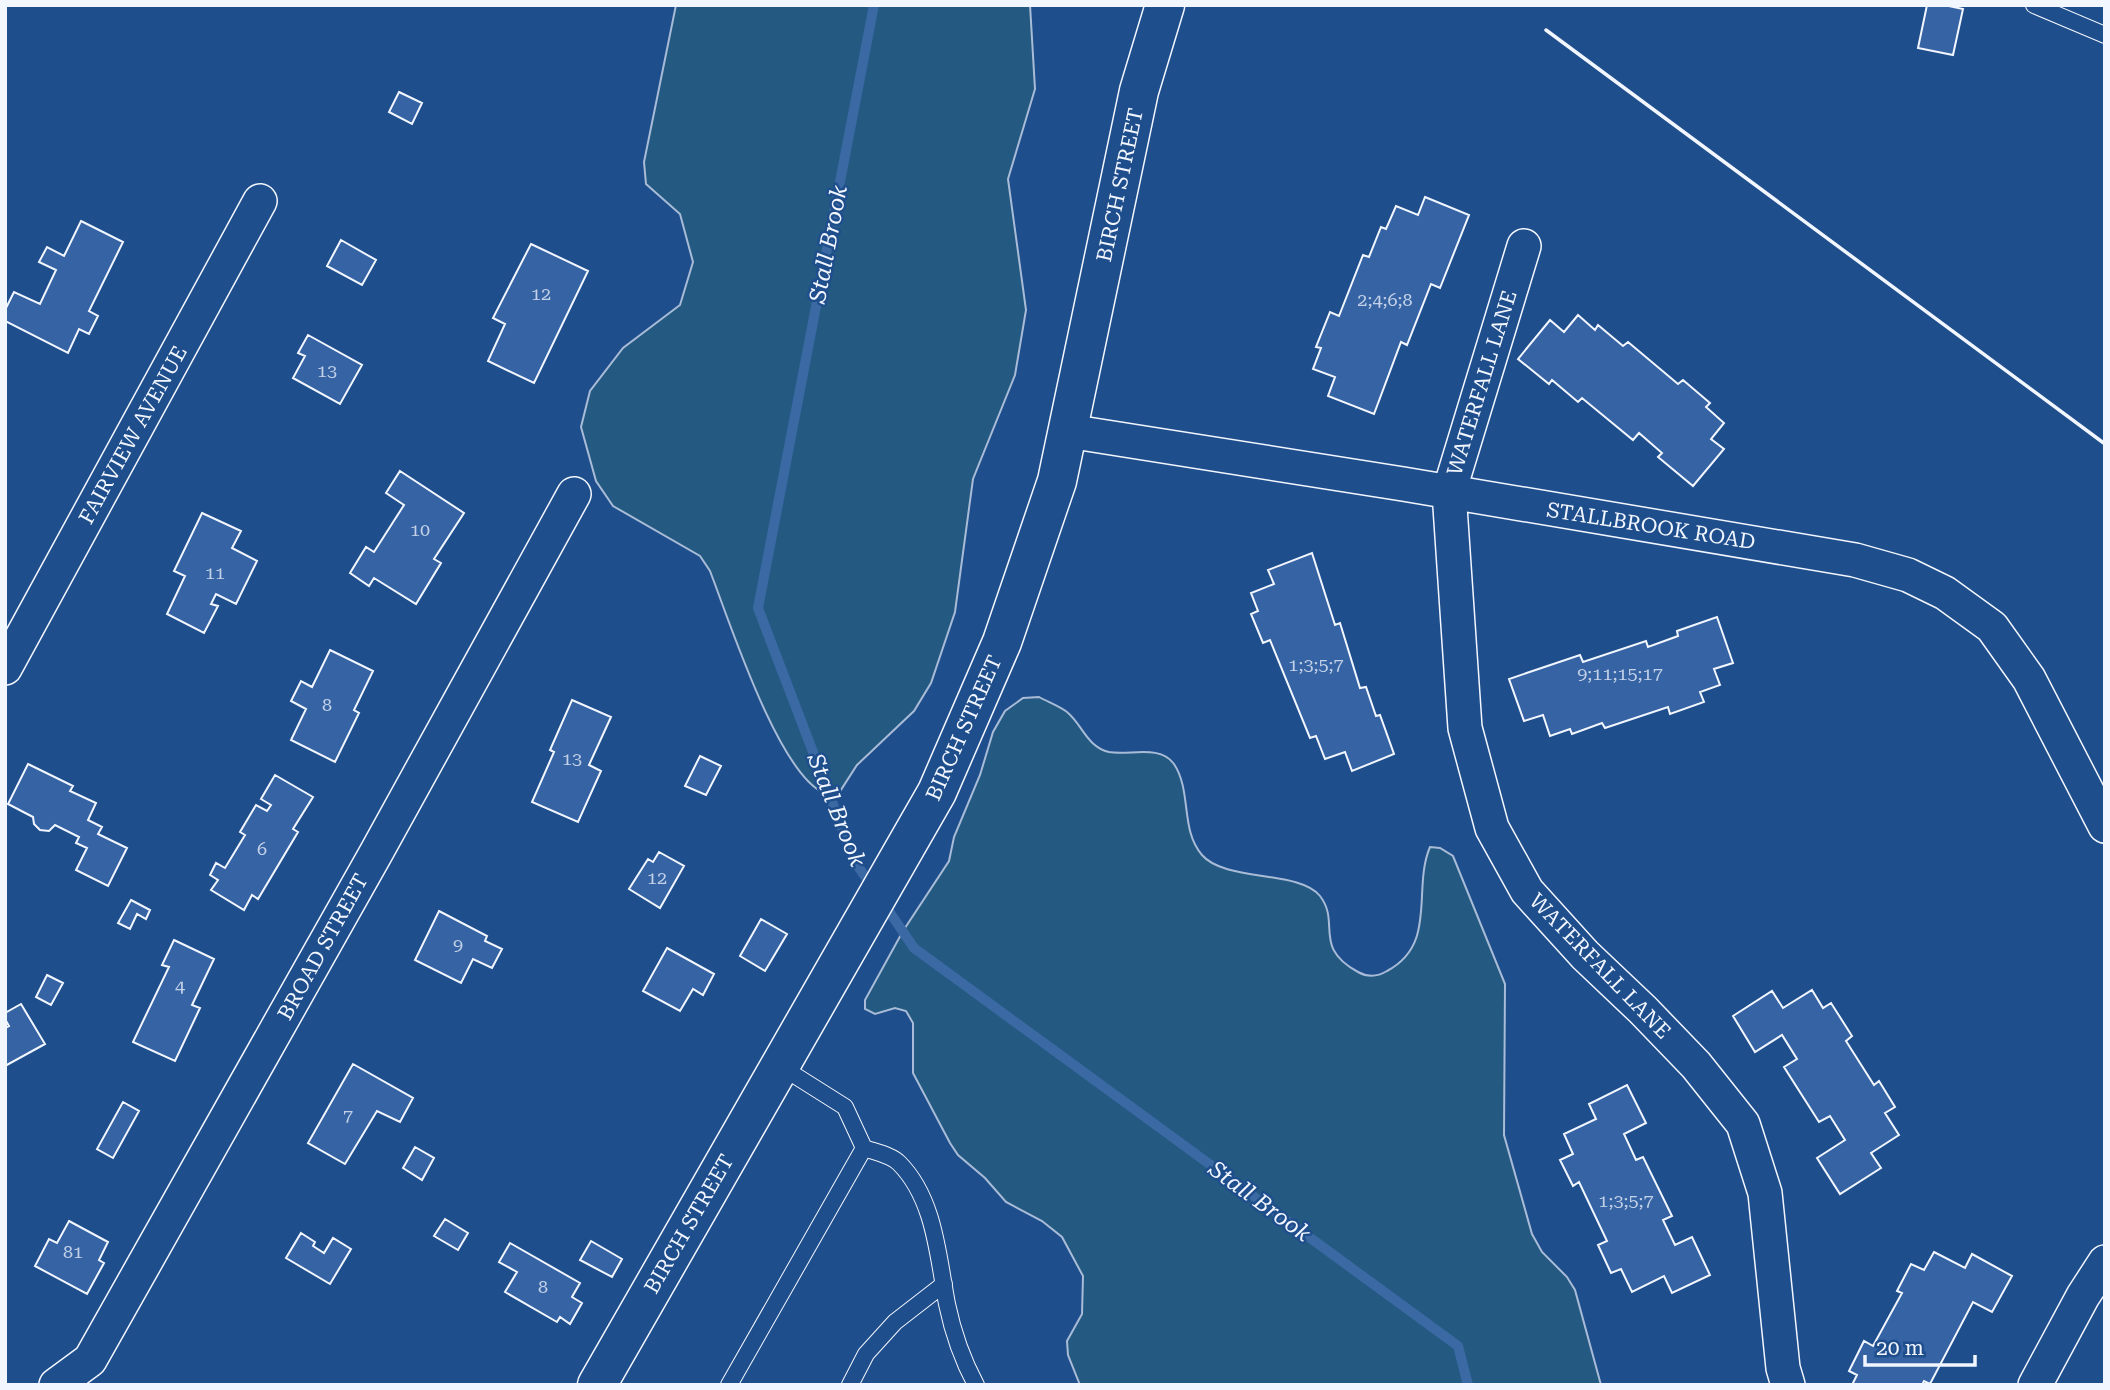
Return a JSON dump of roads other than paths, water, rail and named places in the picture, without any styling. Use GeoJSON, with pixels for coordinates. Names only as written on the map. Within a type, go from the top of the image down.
{"type":"FeatureCollection","features":[{"type":"Feature","properties":{"kind":"street","name":"BIRCH STREET"},"geometry":{"type":"LineString","coordinates":[[597,1385],[937,792],[1002,642],[1057,481],[1139,91],[1165,5]]}},
{"type":"Feature","properties":{"kind":"street","name":"FAIRVIEW AVENUE"},"geometry":{"type":"LineString","coordinates":[[5,668],[260,201]]}},
{"type":"Feature","properties":{"kind":"street","name":"WATERFALL LANE"},"geometry":{"type":"LineString","coordinates":[[1524,246],[1449,492],[1465,728],[1492,828],[1527,891],[1586,956],[1696,1065],[1743,1124],[1765,1193],[1783,1368],[1788,1385]]}},
{"type":"Feature","properties":{"kind":"street","name":"STALLBROOK ROAD"},"geometry":{"type":"LineString","coordinates":[[1068,431],[1855,559],[1908,575],[1945,593],[1992,627],[2029,679],[2105,826]]}},
{"type":"Feature","properties":{"kind":"street","name":"BROAD STREET"},"geometry":{"type":"LineString","coordinates":[[56,1385],[90,1360],[376,853],[574,494]]}},
{"type":"Feature","properties":{"kind":"street"},"geometry":{"type":"LineString","coordinates":[[2035,1385],[2083,1296],[2105,1262]]}},
{"type":"Feature","properties":{"kind":"lane"},"geometry":{"type":"LineString","coordinates":[[2034,5],[2105,34]]}},
{"type":"Feature","properties":{"kind":"lane"},"geometry":{"type":"LineString","coordinates":[[780,1066],[845,1107],[864,1148],[898,1161],[923,1198],[939,1254],[961,1356],[976,1385]]}},
{"type":"Feature","properties":{"kind":"lane"},"geometry":{"type":"LineString","coordinates":[[729,1385],[864,1148]]}},
{"type":"Feature","properties":{"kind":"lane"},"geometry":{"type":"LineString","coordinates":[[850,1385],[866,1354],[895,1322],[944,1284]]}},
{"type":"Feature","properties":{"kind":"waterway","name":"Stall Brook"},"geometry":{"type":"LineString","coordinates":[[873,888],[855,862],[758,608],[874,5]]}},
{"type":"Feature","properties":{"kind":"waterway","name":"Stall Brook"},"geometry":{"type":"LineString","coordinates":[[882,901],[914,948],[1458,1346],[1468,1385]]}}]}
